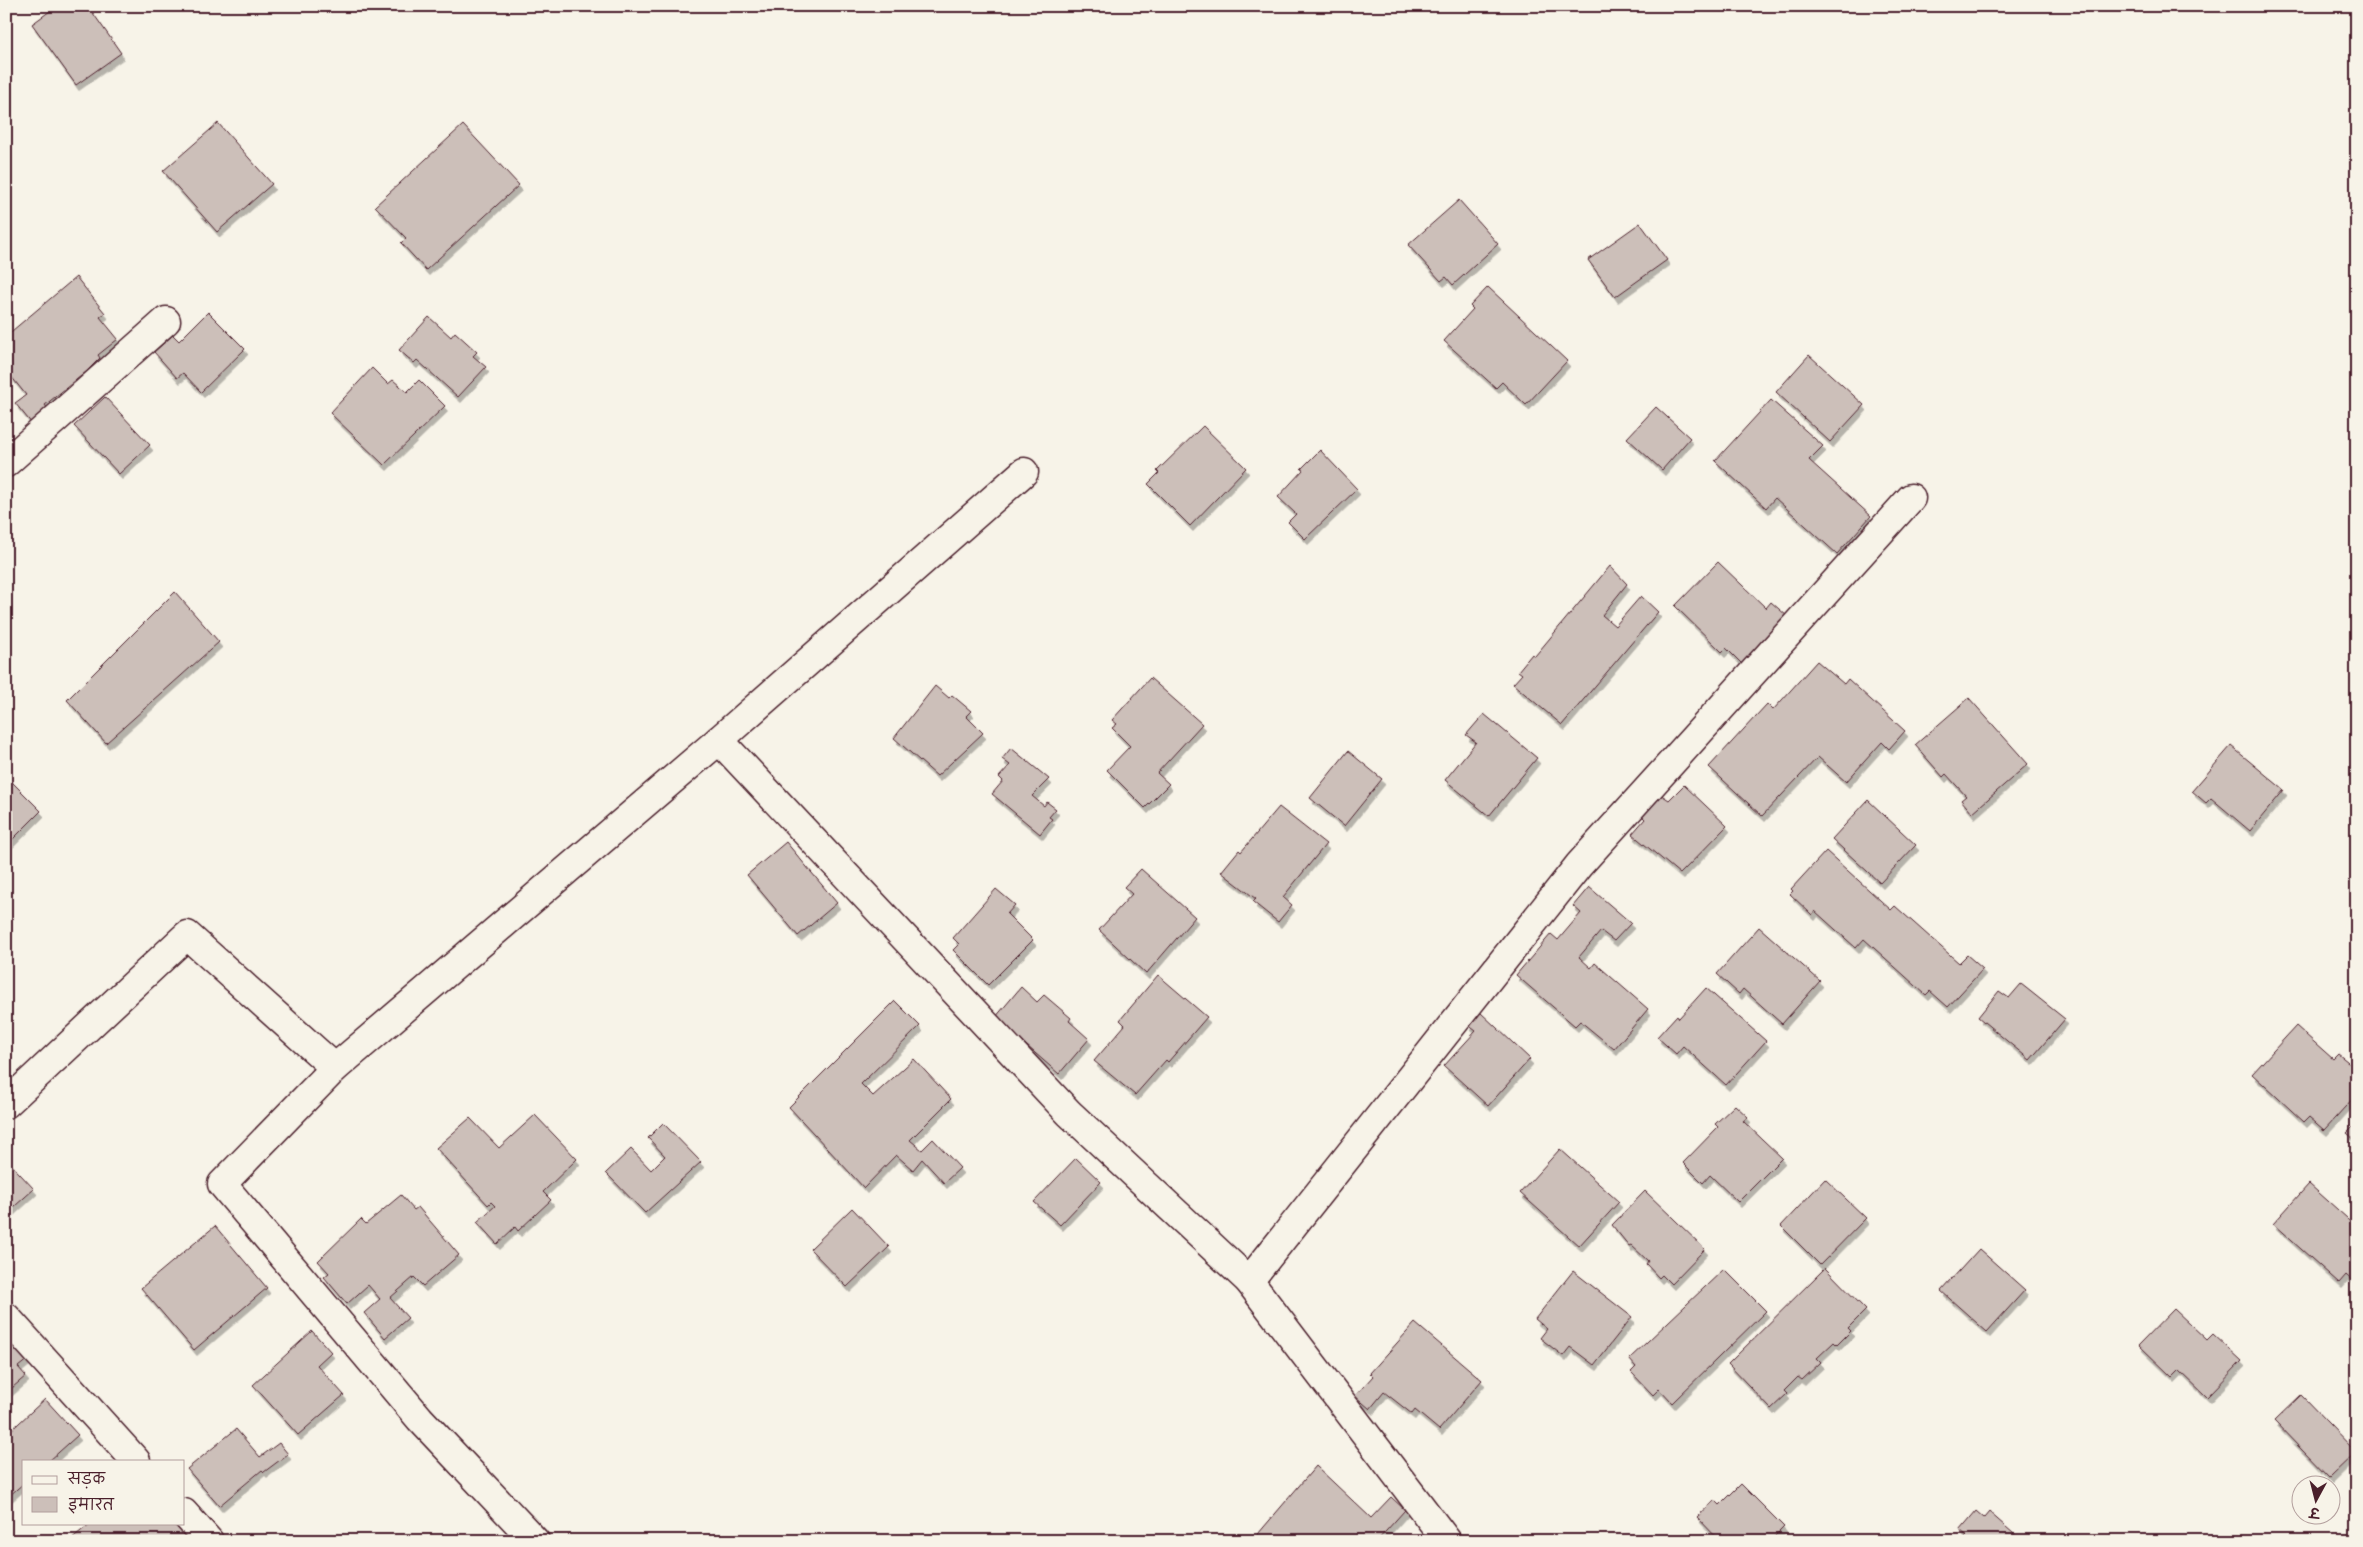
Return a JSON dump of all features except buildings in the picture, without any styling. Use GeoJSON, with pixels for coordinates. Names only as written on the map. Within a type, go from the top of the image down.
{"type":"FeatureCollection","features":[{"type":"Feature","properties":{"kind":"street"},"geometry":{"type":"LineString","coordinates":[[6,463],[166,321]]}},
{"type":"Feature","properties":{"kind":"street"},"geometry":{"type":"LineString","coordinates":[[536,1541],[420,1419],[222,1184],[335,1068],[719,740],[1024,472]]}},
{"type":"Feature","properties":{"kind":"street"},"geometry":{"type":"LineString","coordinates":[[1249,1281],[1579,865],[1911,498]]}},
{"type":"Feature","properties":{"kind":"street"},"geometry":{"type":"LineString","coordinates":[[719,740],[1069,1113],[1249,1281],[1447,1541]]}},
{"type":"Feature","properties":{"kind":"street"},"geometry":{"type":"LineString","coordinates":[[6,1104],[187,936],[335,1068]]}},
{"type":"Feature","properties":{"kind":"street"},"geometry":{"type":"LineString","coordinates":[[6,1317],[135,1460]]}},
{"type":"Feature","properties":{"kind":"street"},"geometry":{"type":"LineString","coordinates":[[185,1514],[209,1541]]}}]}
